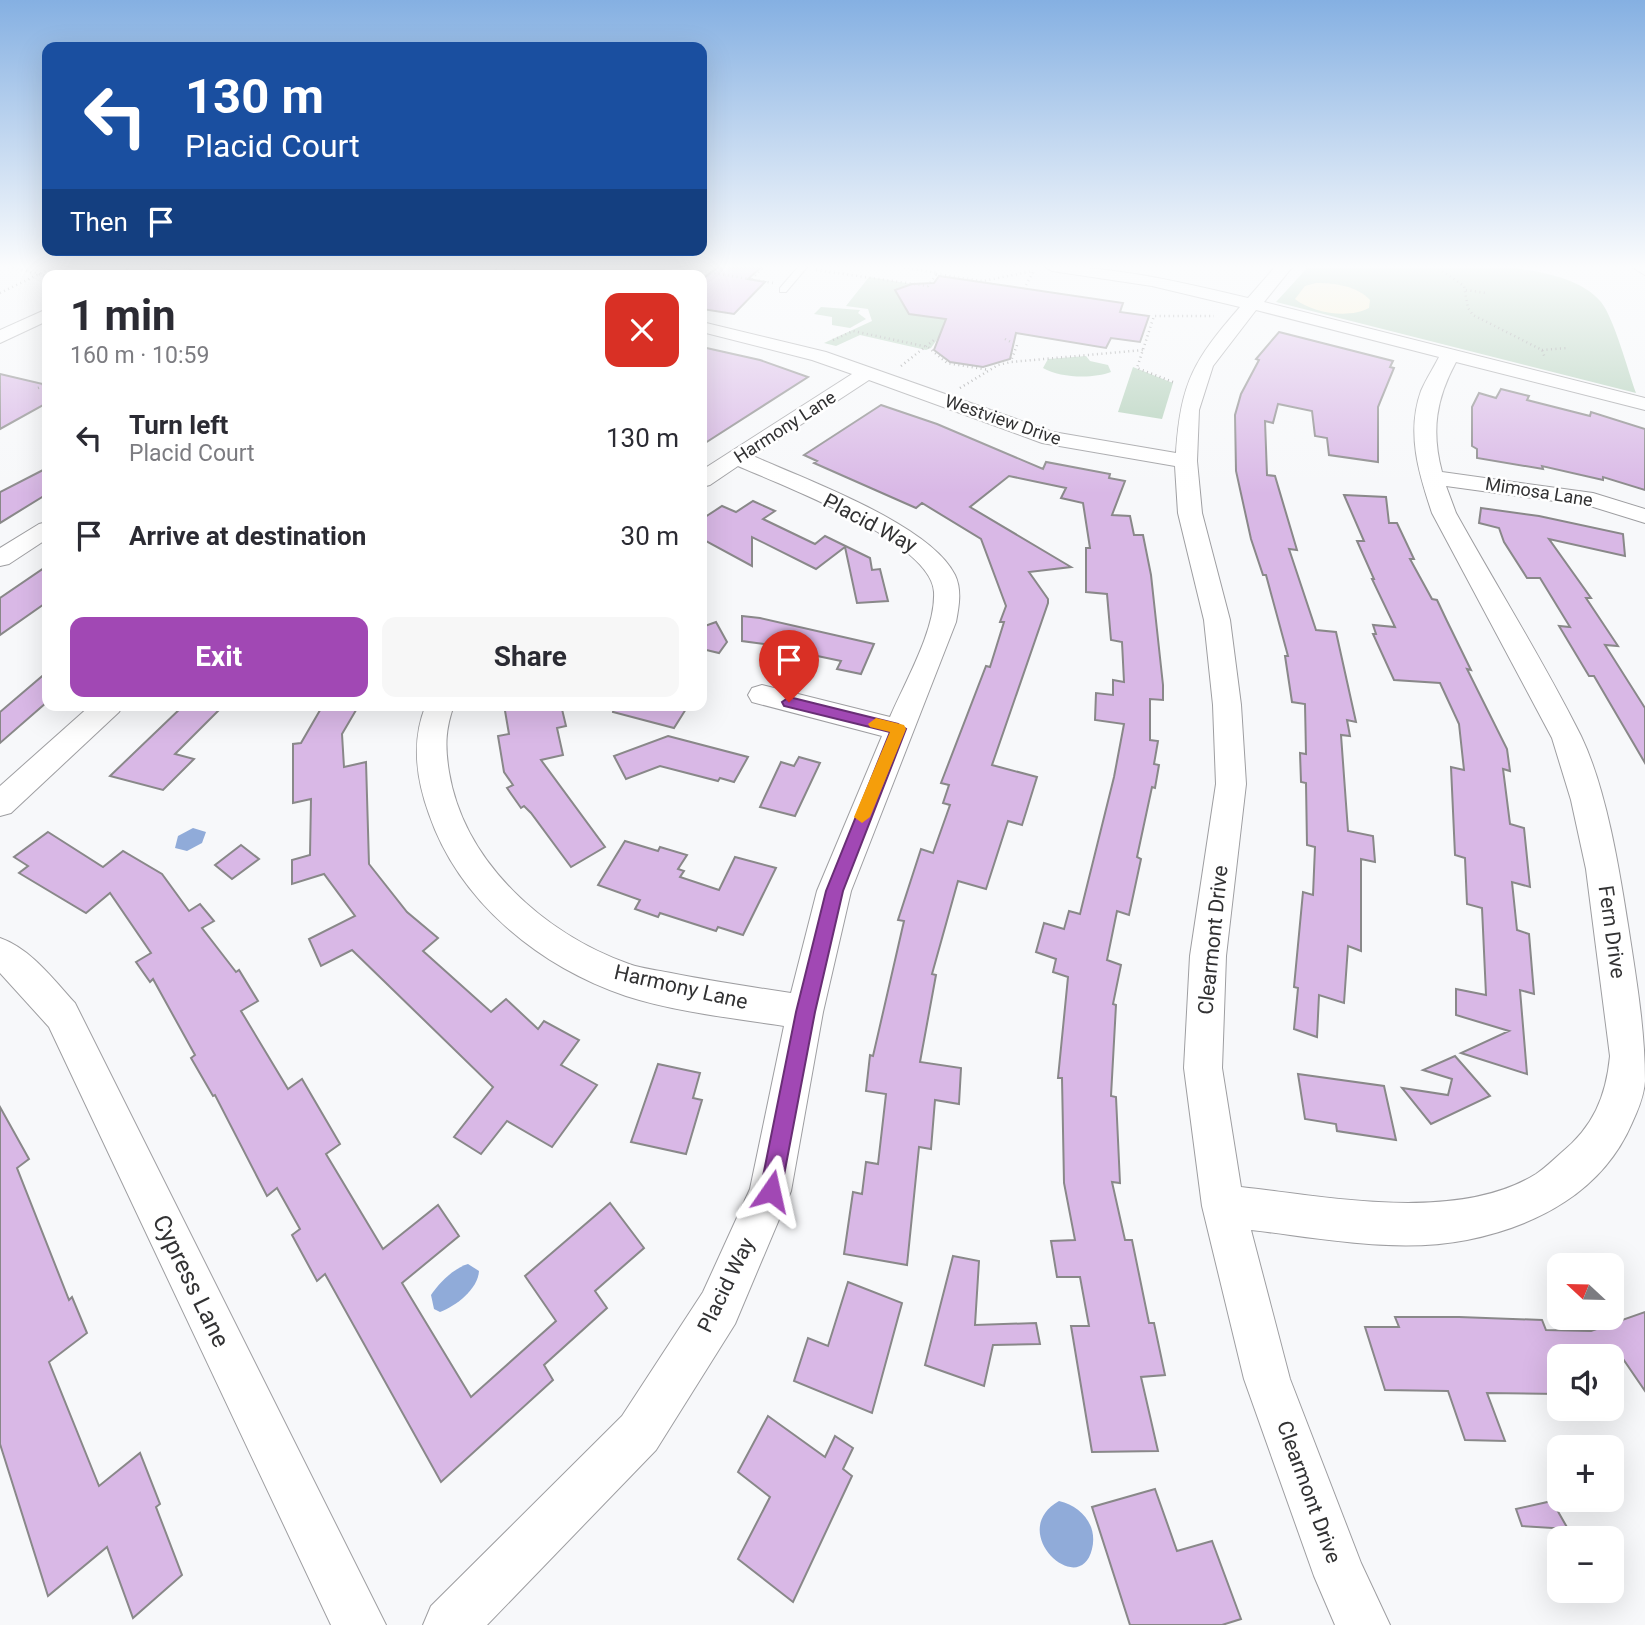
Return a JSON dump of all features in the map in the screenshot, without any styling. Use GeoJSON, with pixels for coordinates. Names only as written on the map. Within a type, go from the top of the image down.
{"type":"FeatureCollection","features":[{"type":"Feature","properties":{"kind":"street","name":"Westview Drive"},"geometry":{"type":"LineString","coordinates":[[762,342],[868,372],[1037,434],[1092,447],[1186,461]]}},
{"type":"Feature","properties":{"kind":"street","name":"Clearmont Drive"},"geometry":{"type":"LineString","coordinates":[[1222,342],[1203,366],[1189,410],[1186,461],[1191,513],[1217,620],[1227,705],[1230,771],[1208,956],[1203,1068],[1223,1206],[1267,1379],[1340,1576],[1363,1625]]}},
{"type":"Feature","properties":{"kind":"street"},"geometry":{"type":"LineString","coordinates":[[1399,342],[1645,404]]}},
{"type":"Feature","properties":{"kind":"street","name":"Fern Drive"},"geometry":{"type":"LineString","coordinates":[[1223,1206],[1408,1225],[1465,1222],[1528,1202],[1572,1175],[1599,1145],[1619,1111],[1628,1079],[1629,1056],[1603,869],[1587,800],[1567,738],[1444,513],[1431,477],[1424,433],[1425,409],[1432,388],[1450,355]]}},
{"type":"Feature","properties":{"kind":"street","name":"Harmony Lane"},"geometry":{"type":"LineString","coordinates":[[707,477],[868,372]]}},
{"type":"Feature","properties":{"kind":"street","name":"Placid Way"},"geometry":{"type":"LineString","coordinates":[[450,1625],[639,1433],[719,1308],[771,1191],[805,1012],[834,891],[943,622],[947,600],[945,582],[939,569],[921,548],[908,539],[738,458]]}},
{"type":"Feature","properties":{"kind":"street","name":"Mimosa Lane"},"geometry":{"type":"LineString","coordinates":[[1431,477],[1571,496],[1645,516]]}},
{"type":"Feature","properties":{"kind":"street"},"geometry":{"type":"LineString","coordinates":[[0,559],[42,532]]}},
{"type":"Feature","properties":{"kind":"street"},"geometry":{"type":"LineString","coordinates":[[762,695],[898,729]]}},
{"type":"Feature","properties":{"kind":"street"},"geometry":{"type":"LineString","coordinates":[[0,804],[102,711]]}},
{"type":"Feature","properties":{"kind":"street","name":"Harmony Lane"},"geometry":{"type":"LineString","coordinates":[[438,711],[431,730],[432,775],[443,818],[467,862],[502,903],[543,936],[579,958],[624,979],[685,993],[805,1012]]}},
{"type":"Feature","properties":{"kind":"street","name":"Cypress Lane"},"geometry":{"type":"LineString","coordinates":[[0,953],[16,965],[62,1015],[359,1625]]}},
{"type":"Feature","properties":{"kind":"path"},"geometry":{"type":"LineString","coordinates":[[904,342],[928,347],[947,363],[989,370]]}},
{"type":"Feature","properties":{"kind":"path"},"geometry":{"type":"LineString","coordinates":[[895,370],[932,342]]}},
{"type":"Feature","properties":{"kind":"path"},"geometry":{"type":"LineString","coordinates":[[1011,342],[1017,345],[1011,362]]}},
{"type":"Feature","properties":{"kind":"path"},"geometry":{"type":"LineString","coordinates":[[1145,342],[1137,368],[1173,382]]}},
{"type":"Feature","properties":{"kind":"path"},"geometry":{"type":"LineString","coordinates":[[1520,342],[1542,350],[1567,348]]}},
{"type":"Feature","properties":{"kind":"path"},"geometry":{"type":"LineString","coordinates":[[954,392],[989,370],[1011,362],[1143,349]]}},
{"type":"Feature","properties":{"kind":"path"},"geometry":{"type":"LineString","coordinates":[[1542,350],[1547,361]]}},
{"type":"Feature","properties":{"kind":"path"},"geometry":{"type":"LineString","coordinates":[[38,388],[42,386]]}},
{"type":"Feature","properties":{"kind":"green space"},"geometry":{"type":"Polygon","coordinates":[[[827,342],[845,342],[836,346],[824,343],[827,342]]]}},
{"type":"Feature","properties":{"kind":"green space"},"geometry":{"type":"Polygon","coordinates":[[[890,342],[935,342],[926,350],[890,342]]]}},
{"type":"Feature","properties":{"kind":"green space"},"geometry":{"type":"Polygon","coordinates":[[[1434,342],[1619,342],[1636,393],[1434,342]]]}},
{"type":"Feature","properties":{"kind":"green space"},"geometry":{"type":"Polygon","coordinates":[[[1086,356],[1090,361],[1108,365],[1111,372],[1095,376],[1077,376],[1058,374],[1043,368],[1048,359],[1086,356]]]}},
{"type":"Feature","properties":{"kind":"green space"},"geometry":{"type":"Polygon","coordinates":[[[1133,367],[1173,383],[1162,419],[1118,412],[1133,367]]]}},
{"type":"Feature","properties":{"kind":"water"},"geometry":{"type":"Polygon","coordinates":[[[193,828],[206,832],[202,843],[187,851],[175,848],[178,836],[193,828]]]}},
{"type":"Feature","properties":{"kind":"water"},"geometry":{"type":"Polygon","coordinates":[[[468,1264],[479,1271],[475,1284],[459,1301],[446,1309],[440,1312],[434,1309],[431,1295],[434,1290],[452,1272],[468,1264]]]}},
{"type":"Feature","properties":{"kind":"water"},"geometry":{"type":"Polygon","coordinates":[[[1059,1501],[1081,1512],[1092,1532],[1092,1549],[1085,1563],[1074,1567],[1062,1564],[1051,1556],[1043,1543],[1040,1529],[1044,1514],[1059,1501]]]}},
{"type":"Feature","properties":{"kind":"building"},"geometry":{"type":"Polygon","coordinates":[[[937,342],[1014,342],[1010,359],[983,367],[950,362],[934,350],[937,342]]]}},
{"type":"Feature","properties":{"kind":"building"},"geometry":{"type":"Polygon","coordinates":[[[1069,342],[1109,342],[1106,348],[1069,342]]]}},
{"type":"Feature","properties":{"kind":"building"},"geometry":{"type":"Polygon","coordinates":[[[1271,342],[1318,342],[1393,361],[1390,367],[1394,368],[1378,407],[1378,462],[1329,455],[1327,438],[1315,436],[1312,411],[1278,404],[1273,423],[1265,421],[1267,475],[1275,476],[1297,550],[1289,549],[1316,630],[1336,632],[1356,722],[1347,720],[1350,736],[1341,735],[1348,831],[1373,836],[1375,862],[1361,859],[1361,951],[1348,946],[1344,1003],[1319,995],[1317,1037],[1294,1029],[1298,988],[1294,987],[1303,892],[1313,895],[1315,847],[1307,845],[1306,783],[1301,782],[1300,753],[1306,754],[1305,704],[1292,702],[1285,656],[1288,656],[1266,575],[1263,575],[1251,539],[1236,471],[1235,415],[1241,394],[1259,360],[1256,359],[1271,342]]]}},
{"type":"Feature","properties":{"kind":"building"},"geometry":{"type":"Polygon","coordinates":[[[707,348],[760,360],[808,377],[707,442],[707,348]]]}},
{"type":"Feature","properties":{"kind":"building"},"geometry":{"type":"Polygon","coordinates":[[[0,374],[42,384],[42,406],[0,429],[0,374]]]}},
{"type":"Feature","properties":{"kind":"building"},"geometry":{"type":"Polygon","coordinates":[[[1501,389],[1529,396],[1527,400],[1590,416],[1591,412],[1645,429],[1645,490],[1603,477],[1603,480],[1542,466],[1543,469],[1477,458],[1477,449],[1472,446],[1472,407],[1479,393],[1496,398],[1501,389]]]}},
{"type":"Feature","properties":{"kind":"building"},"geometry":{"type":"Polygon","coordinates":[[[881,405],[937,424],[1043,469],[1046,462],[1110,474],[1109,478],[1125,481],[1112,515],[1130,516],[1134,535],[1143,535],[1151,575],[1163,685],[1163,700],[1150,699],[1150,740],[1158,741],[1154,764],[1159,765],[1137,857],[1141,859],[1129,915],[1117,911],[1107,960],[1121,965],[1113,1004],[1116,1005],[1111,1096],[1116,1097],[1120,1183],[1112,1182],[1125,1240],[1132,1240],[1149,1323],[1154,1323],[1165,1375],[1141,1377],[1158,1451],[1092,1452],[1071,1326],[1089,1326],[1080,1277],[1057,1277],[1051,1241],[1075,1240],[1064,1183],[1062,1078],[1058,1078],[1068,977],[1053,972],[1056,959],[1036,952],[1044,923],[1064,929],[1069,911],[1080,914],[1114,777],[1124,724],[1095,720],[1096,693],[1113,695],[1113,680],[1124,682],[1122,642],[1111,640],[1107,594],[1086,592],[1086,548],[1090,548],[1083,503],[1061,498],[1066,488],[1009,476],[970,507],[1071,567],[1029,572],[1048,603],[992,765],[1037,777],[1022,825],[1008,821],[986,889],[958,881],[932,974],[936,975],[920,1062],[961,1068],[959,1104],[935,1100],[931,1149],[919,1147],[907,1265],[844,1254],[853,1192],[862,1194],[866,1162],[878,1164],[886,1094],[866,1091],[870,1055],[873,1056],[904,921],[898,920],[921,849],[933,853],[950,805],[943,803],[949,785],[941,783],[986,666],[990,667],[1004,622],[1000,622],[1006,606],[981,539],[922,503],[916,508],[814,463],[817,461],[804,455],[881,405]]]}},
{"type":"Feature","properties":{"kind":"building"},"geometry":{"type":"Polygon","coordinates":[[[42,471],[42,497],[0,523],[0,492],[42,471]]]}},
{"type":"Feature","properties":{"kind":"building"},"geometry":{"type":"Polygon","coordinates":[[[1344,495],[1386,497],[1389,523],[1397,523],[1414,559],[1410,559],[1432,599],[1437,600],[1471,670],[1467,669],[1507,749],[1510,771],[1503,769],[1510,824],[1524,828],[1530,887],[1512,882],[1517,930],[1529,934],[1534,994],[1520,990],[1527,1074],[1461,1053],[1509,1031],[1456,1015],[1456,989],[1486,995],[1482,908],[1467,904],[1465,858],[1455,855],[1451,767],[1464,770],[1459,724],[1440,683],[1394,680],[1373,634],[1376,634],[1373,625],[1395,627],[1357,541],[1364,541],[1344,495]]]}},
{"type":"Feature","properties":{"kind":"building"},"geometry":{"type":"Polygon","coordinates":[[[753,501],[775,511],[763,519],[815,544],[825,536],[870,558],[872,570],[880,569],[888,601],[857,603],[845,547],[816,569],[752,537],[752,566],[707,542],[707,516],[722,506],[736,512],[753,501]]]}},
{"type":"Feature","properties":{"kind":"building"},"geometry":{"type":"Polygon","coordinates":[[[1481,508],[1539,516],[1623,534],[1625,556],[1549,539],[1591,598],[1586,598],[1618,646],[1605,645],[1645,708],[1645,763],[1594,676],[1589,676],[1559,626],[1570,627],[1540,578],[1527,578],[1504,542],[1499,528],[1479,523],[1481,508]]]}},
{"type":"Feature","properties":{"kind":"building"},"geometry":{"type":"Polygon","coordinates":[[[42,569],[42,606],[0,635],[0,598],[42,569]]]}},
{"type":"Feature","properties":{"kind":"building"},"geometry":{"type":"Polygon","coordinates":[[[742,616],[874,644],[861,674],[837,669],[841,661],[808,654],[810,650],[742,641],[742,616]]]}},
{"type":"Feature","properties":{"kind":"building"},"geometry":{"type":"Polygon","coordinates":[[[716,622],[727,642],[719,653],[707,650],[707,625],[716,622]]]}},
{"type":"Feature","properties":{"kind":"building"},"geometry":{"type":"Polygon","coordinates":[[[42,676],[42,706],[0,743],[0,712],[42,676]]]}},
{"type":"Feature","properties":{"kind":"building"},"geometry":{"type":"Polygon","coordinates":[[[178,711],[218,711],[175,754],[194,759],[163,790],[110,776],[178,711]]]}},
{"type":"Feature","properties":{"kind":"building"},"geometry":{"type":"Polygon","coordinates":[[[320,711],[355,711],[342,734],[344,767],[366,762],[369,864],[407,912],[438,938],[423,951],[491,1012],[506,999],[538,1029],[544,1021],[579,1040],[561,1065],[597,1085],[552,1147],[507,1121],[481,1154],[454,1137],[493,1087],[352,950],[321,966],[309,939],[355,916],[324,874],[292,884],[292,860],[310,855],[311,799],[293,803],[293,744],[301,743],[320,711]]]}},
{"type":"Feature","properties":{"kind":"building"},"geometry":{"type":"Polygon","coordinates":[[[505,711],[562,711],[566,726],[557,728],[563,755],[541,760],[605,847],[571,867],[531,813],[524,806],[521,808],[507,788],[513,785],[504,772],[498,736],[509,734],[505,711]]]}},
{"type":"Feature","properties":{"kind":"building"},"geometry":{"type":"Polygon","coordinates":[[[613,711],[685,711],[674,728],[613,711]]]}},
{"type":"Feature","properties":{"kind":"building"},"geometry":{"type":"Polygon","coordinates":[[[668,736],[748,757],[734,782],[720,778],[718,781],[660,766],[626,779],[614,756],[668,736]]]}},
{"type":"Feature","properties":{"kind":"building"},"geometry":{"type":"Polygon","coordinates":[[[799,757],[820,763],[795,816],[760,807],[781,762],[794,766],[799,757]]]}},
{"type":"Feature","properties":{"kind":"building"},"geometry":{"type":"Polygon","coordinates":[[[48,832],[103,867],[123,851],[162,874],[189,911],[200,904],[214,921],[202,928],[236,972],[239,970],[258,1001],[241,1011],[288,1089],[302,1079],[340,1144],[326,1154],[383,1249],[438,1205],[459,1236],[402,1283],[471,1397],[556,1321],[525,1276],[610,1203],[644,1248],[595,1291],[607,1308],[544,1365],[553,1380],[441,1482],[325,1274],[317,1281],[292,1235],[300,1229],[277,1188],[267,1196],[215,1095],[213,1096],[191,1058],[195,1055],[153,979],[150,982],[136,962],[151,953],[110,893],[86,913],[19,873],[28,866],[14,857],[48,832]]]}},
{"type":"Feature","properties":{"kind":"building"},"geometry":{"type":"Polygon","coordinates":[[[625,841],[658,851],[660,847],[687,855],[678,869],[684,871],[680,877],[719,890],[735,857],[776,868],[743,935],[718,927],[716,931],[660,913],[658,917],[635,909],[640,900],[598,885],[625,841]]]}},
{"type":"Feature","properties":{"kind":"building"},"geometry":{"type":"Polygon","coordinates":[[[241,845],[259,859],[232,879],[215,865],[241,845]]]}},
{"type":"Feature","properties":{"kind":"building"},"geometry":{"type":"Polygon","coordinates":[[[1455,1056],[1490,1096],[1431,1124],[1402,1088],[1448,1095],[1452,1079],[1423,1070],[1455,1056]]]}},
{"type":"Feature","properties":{"kind":"building"},"geometry":{"type":"Polygon","coordinates":[[[658,1064],[700,1073],[693,1098],[702,1100],[686,1154],[631,1142],[658,1064]]]}},
{"type":"Feature","properties":{"kind":"building"},"geometry":{"type":"Polygon","coordinates":[[[1298,1074],[1384,1086],[1396,1140],[1337,1131],[1336,1124],[1305,1119],[1298,1074]]]}},
{"type":"Feature","properties":{"kind":"building"},"geometry":{"type":"Polygon","coordinates":[[[0,1107],[29,1159],[17,1168],[69,1300],[72,1297],[87,1333],[49,1362],[99,1486],[140,1453],[160,1504],[156,1507],[182,1575],[133,1618],[107,1547],[48,1596],[0,1444],[0,1107]]]}},
{"type":"Feature","properties":{"kind":"building"},"geometry":{"type":"Polygon","coordinates":[[[953,1256],[979,1261],[975,1325],[1036,1323],[1040,1344],[993,1345],[984,1386],[925,1365],[953,1256]]]}},
{"type":"Feature","properties":{"kind":"building"},"geometry":{"type":"Polygon","coordinates":[[[848,1282],[902,1303],[872,1413],[794,1381],[808,1338],[828,1346],[848,1282]]]}},
{"type":"Feature","properties":{"kind":"building"},"geometry":{"type":"Polygon","coordinates":[[[1645,1312],[1645,1391],[1624,1360],[1624,1344],[1547,1344],[1547,1394],[1487,1393],[1505,1441],[1465,1440],[1448,1391],[1385,1390],[1365,1327],[1399,1327],[1395,1317],[1459,1317],[1542,1320],[1546,1330],[1591,1331],[1624,1330],[1624,1319],[1645,1312]]]}},
{"type":"Feature","properties":{"kind":"building"},"geometry":{"type":"Polygon","coordinates":[[[768,1416],[825,1457],[835,1436],[853,1448],[843,1469],[852,1476],[793,1602],[738,1559],[770,1497],[738,1472],[768,1416]]]}},
{"type":"Feature","properties":{"kind":"building"},"geometry":{"type":"Polygon","coordinates":[[[1155,1489],[1177,1551],[1212,1541],[1241,1619],[1222,1625],[1130,1625],[1092,1507],[1155,1489]]]}},
{"type":"Feature","properties":{"kind":"building"},"geometry":{"type":"Polygon","coordinates":[[[1547,1502],[1547,1512],[1558,1512],[1566,1526],[1522,1526],[1516,1509],[1547,1502]]]}},
{"type":"Feature","properties":{"kind":"slow traffic"},"geometry":{"type":"LineString","coordinates":[[862,817],[898,729],[876,724]]}},
{"type":"Feature","properties":{"kind":"route"},"geometry":{"type":"LineString","coordinates":[[771,1191],[805,1012],[834,891],[898,729],[789,702]]}}]}
